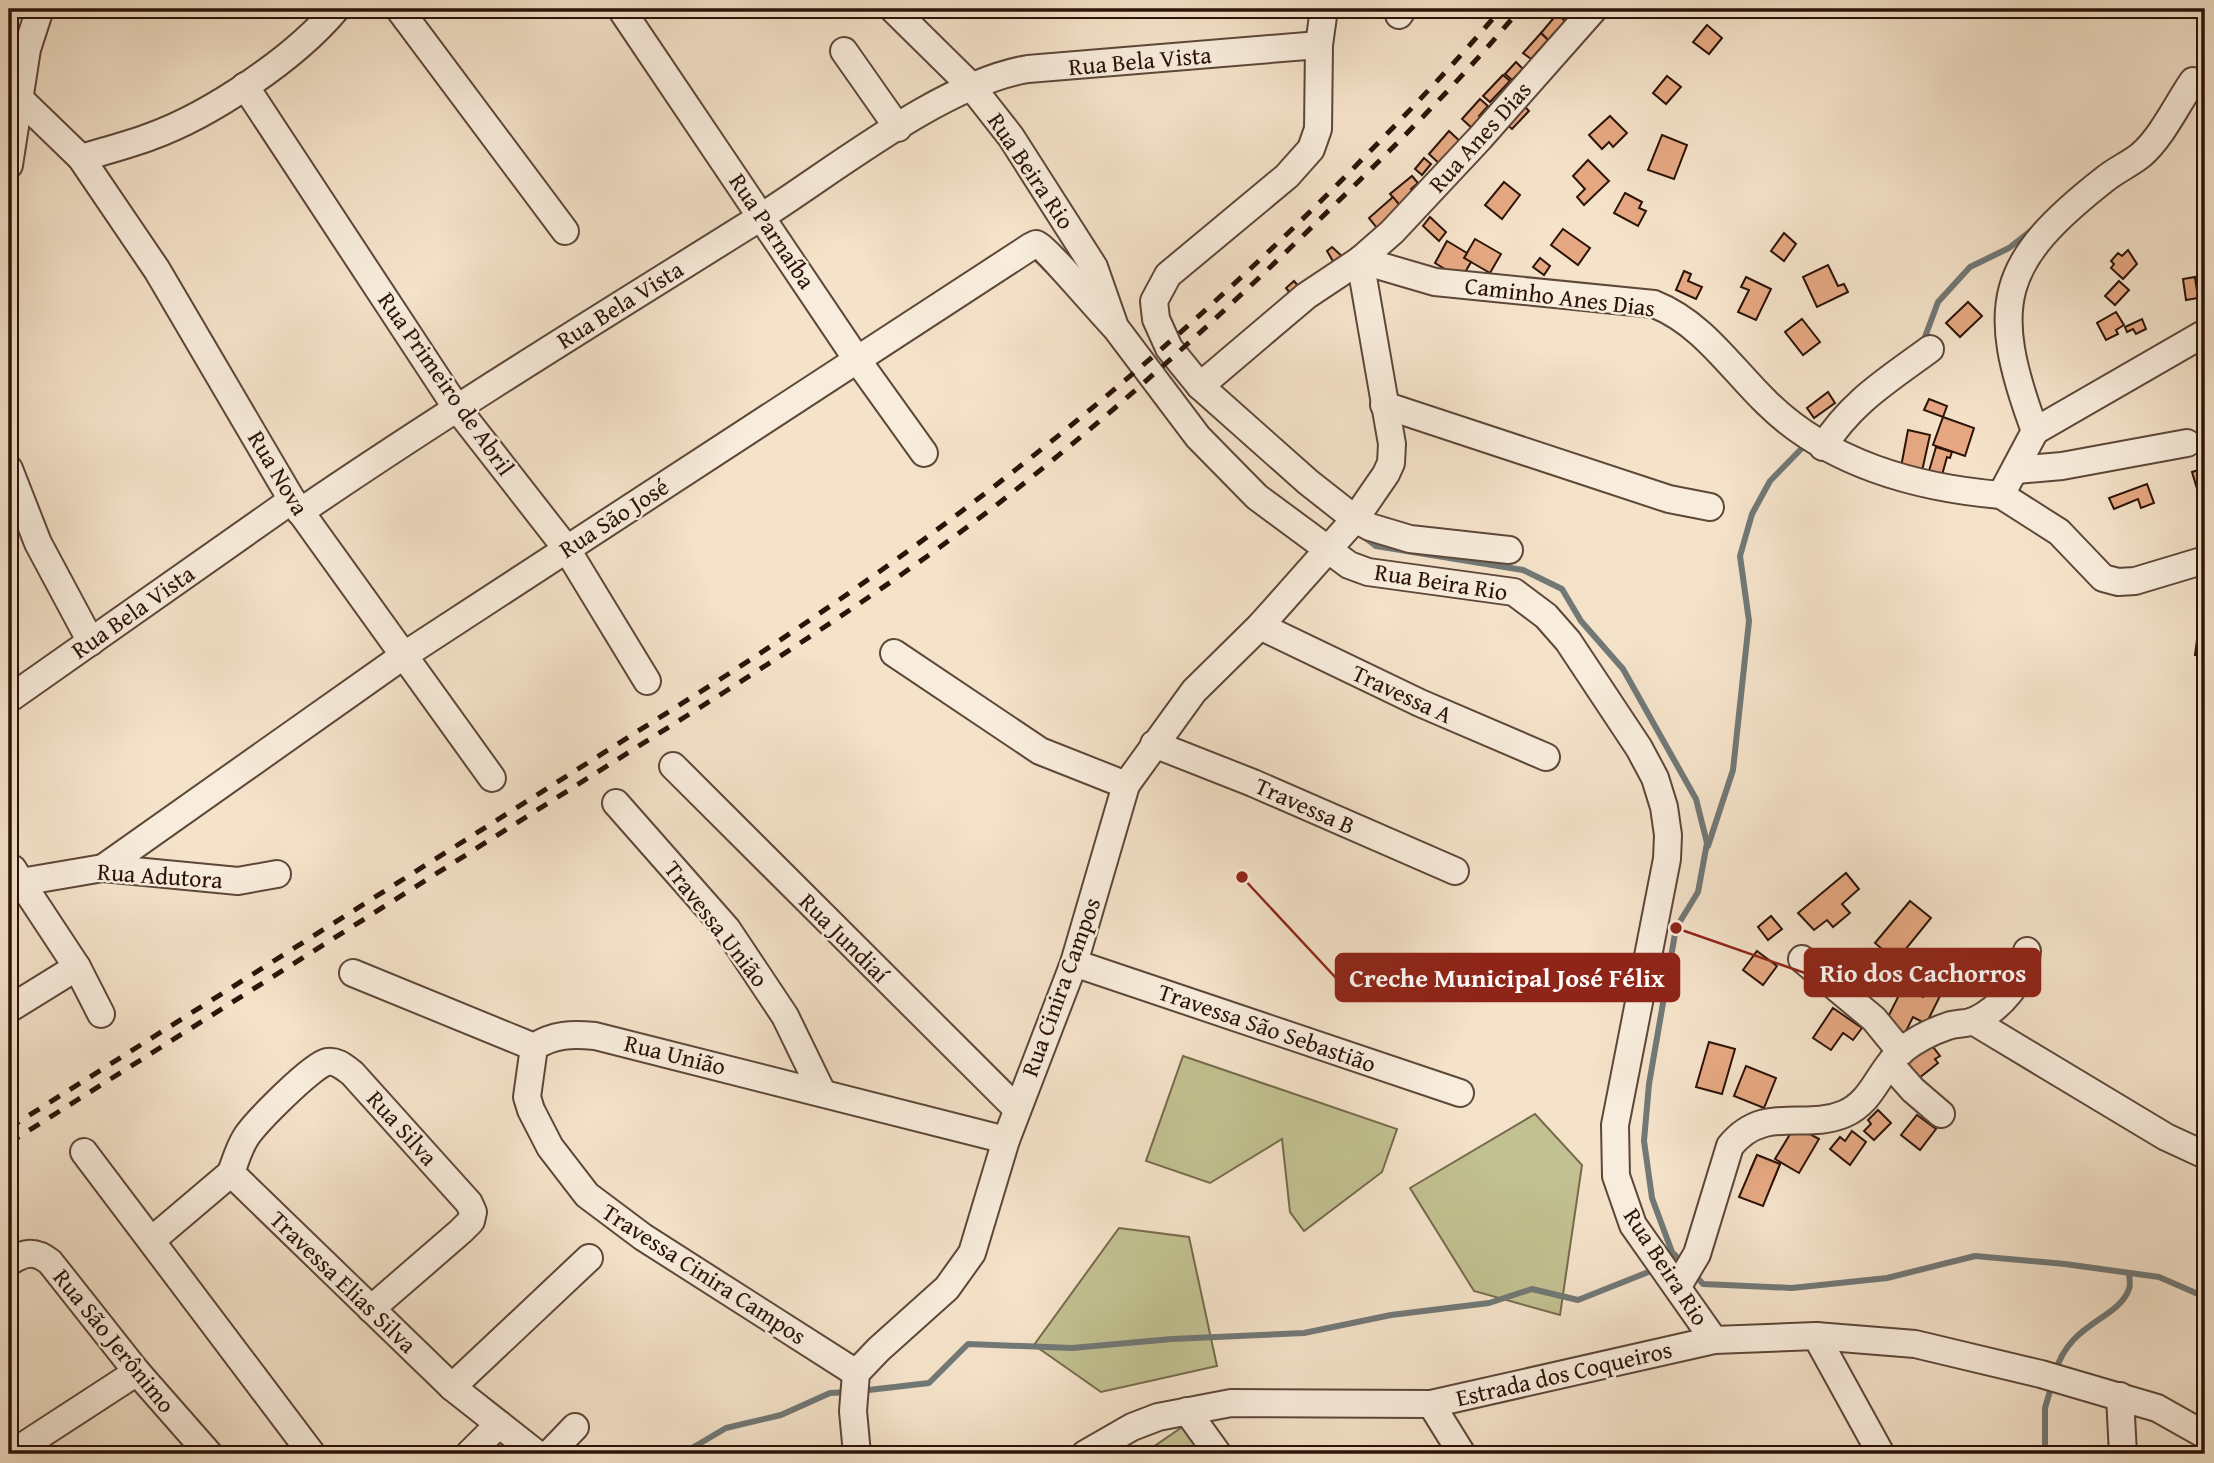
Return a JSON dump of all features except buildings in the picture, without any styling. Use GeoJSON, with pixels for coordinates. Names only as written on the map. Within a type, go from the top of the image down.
{"type":"FeatureCollection","features":[{"type":"Feature","properties":{"kind":"street"},"geometry":{"type":"LineString","coordinates":[[80,158],[154,136],[245,86],[301,44],[336,9]]}},
{"type":"Feature","properties":{"kind":"street"},"geometry":{"type":"LineString","coordinates":[[399,9],[565,231]]}},
{"type":"Feature","properties":{"kind":"street","name":"Rua Parnaíba"},"geometry":{"type":"LineString","coordinates":[[621,9],[923,453]]}},
{"type":"Feature","properties":{"kind":"street","name":"Rua Beira Rio"},"geometry":{"type":"LineString","coordinates":[[893,9],[959,92],[1011,137],[1094,267],[1115,327],[1169,400],[1220,462],[1257,498],[1330,548],[1349,565],[1368,572],[1484,586],[1514,592],[1527,600],[1567,641],[1655,778],[1664,807],[1668,835],[1667,859],[1615,1125],[1616,1176],[1623,1203],[1633,1225],[1673,1276],[1714,1340]]}},
{"type":"Feature","properties":{"kind":"street"},"geometry":{"type":"LineString","coordinates":[[1324,9],[1319,45],[1318,129],[1311,149],[1287,176],[1168,275],[1157,290],[1153,310],[1161,334],[1200,386],[1354,522],[1410,538],[1509,550]]}},
{"type":"Feature","properties":{"kind":"street","name":"Rua Anes Dias"},"geometry":{"type":"LineString","coordinates":[[1200,386],[1306,296],[1360,260],[1428,196],[1594,9]]}},
{"type":"Feature","properties":{"kind":"street"},"geometry":{"type":"LineString","coordinates":[[9,165],[27,49],[38,13]]}},
{"type":"Feature","properties":{"kind":"street","name":"Rua Bela Vista"},"geometry":{"type":"LineString","coordinates":[[9,699],[296,506],[959,92],[1000,74],[1028,69],[1319,45]]}},
{"type":"Feature","properties":{"kind":"street"},"geometry":{"type":"LineString","coordinates":[[844,51],[898,128]]}},
{"type":"Feature","properties":{"kind":"street"},"geometry":{"type":"LineString","coordinates":[[2035,431],[2022,397],[2006,323],[2008,301],[2028,250],[2059,217],[2107,177],[2142,154],[2193,80]]}},
{"type":"Feature","properties":{"kind":"street","name":"Rua Primeiro de Abril"},"geometry":{"type":"LineString","coordinates":[[245,86],[456,407],[566,548],[647,681]]}},
{"type":"Feature","properties":{"kind":"street","name":"Rua Nova"},"geometry":{"type":"LineString","coordinates":[[20,99],[80,158],[157,270],[296,506],[492,778]]}},
{"type":"Feature","properties":{"kind":"street","name":"Rua São José"},"geometry":{"type":"LineString","coordinates":[[103,868],[402,656],[1036,244],[1044,247],[1077,289],[1115,327]]}},
{"type":"Feature","properties":{"kind":"street","name":"Rua Cinira Campos"},"geometry":{"type":"LineString","coordinates":[[855,1378],[962,1270],[979,1235],[1006,1140],[1074,964],[1126,785],[1194,691],[1260,626],[1354,522],[1391,463],[1392,444],[1360,260]]}},
{"type":"Feature","properties":{"kind":"street","name":"Caminho Anes Dias"},"geometry":{"type":"LineString","coordinates":[[1360,260],[1435,282],[1654,304],[1697,327],[1731,367],[1813,441],[1884,472],[1932,485],[2001,495]]}},
{"type":"Feature","properties":{"kind":"street"},"geometry":{"type":"LineString","coordinates":[[2205,333],[2035,431],[2001,495],[2059,532],[2103,578],[2118,582],[2135,581],[2205,560]]}},
{"type":"Feature","properties":{"kind":"street"},"geometry":{"type":"LineString","coordinates":[[1813,441],[1930,349]]}},
{"type":"Feature","properties":{"kind":"street"},"geometry":{"type":"LineString","coordinates":[[1384,405],[1669,499],[1710,507]]}},
{"type":"Feature","properties":{"kind":"street"},"geometry":{"type":"LineString","coordinates":[[2016,470],[2062,466],[2187,443]]}},
{"type":"Feature","properties":{"kind":"street"},"geometry":{"type":"LineString","coordinates":[[9,469],[38,543],[91,642]]}},
{"type":"Feature","properties":{"kind":"street","name":"Travessa A"},"geometry":{"type":"LineString","coordinates":[[1260,626],[1420,704],[1546,757]]}},
{"type":"Feature","properties":{"kind":"street"},"geometry":{"type":"LineString","coordinates":[[894,653],[1040,751],[1126,785]]}},
{"type":"Feature","properties":{"kind":"street","name":"Travessa B"},"geometry":{"type":"LineString","coordinates":[[1154,744],[1253,783],[1455,871]]}},
{"type":"Feature","properties":{"kind":"street","name":"Rua Jundiaí"},"geometry":{"type":"LineString","coordinates":[[673,766],[1017,1109]]}},
{"type":"Feature","properties":{"kind":"street","name":"Travessa União"},"geometry":{"type":"LineString","coordinates":[[616,803],[727,929],[785,1016],[822,1092]]}},
{"type":"Feature","properties":{"kind":"street","name":"Rua Adutora"},"geometry":{"type":"LineString","coordinates":[[13,871],[103,868],[238,881],[277,874]]}},
{"type":"Feature","properties":{"kind":"street"},"geometry":{"type":"LineString","coordinates":[[13,871],[77,967],[101,1014]]}},
{"type":"Feature","properties":{"kind":"street"},"geometry":{"type":"LineString","coordinates":[[1673,1276],[1697,1254],[1726,1158],[1739,1135],[1768,1121],[1834,1117],[1846,1113],[1868,1097],[1895,1058],[1931,1033],[1973,1021],[2008,994],[2018,980],[2027,951]]}},
{"type":"Feature","properties":{"kind":"street"},"geometry":{"type":"LineString","coordinates":[[1802,958],[1874,1019],[1913,1090],[1941,1114]]}},
{"type":"Feature","properties":{"kind":"street","name":"Travessa São Sebastião"},"geometry":{"type":"LineString","coordinates":[[1074,964],[1460,1093]]}},
{"type":"Feature","properties":{"kind":"street"},"geometry":{"type":"LineString","coordinates":[[9,1009],[77,967]]}},
{"type":"Feature","properties":{"kind":"street"},"geometry":{"type":"LineString","coordinates":[[353,973],[534,1047]]}},
{"type":"Feature","properties":{"kind":"street"},"geometry":{"type":"LineString","coordinates":[[1973,1021],[2166,1136],[2205,1155]]}},
{"type":"Feature","properties":{"kind":"street","name":"Rua União"},"geometry":{"type":"LineString","coordinates":[[534,1047],[552,1037],[569,1034],[595,1036],[1006,1140]]}},
{"type":"Feature","properties":{"kind":"street","name":"Travessa Cinira Campos"},"geometry":{"type":"LineString","coordinates":[[534,1047],[527,1097],[531,1111],[550,1147],[587,1195],[643,1237],[855,1378]]}},
{"type":"Feature","properties":{"kind":"street","name":"Rua Silva"},"geometry":{"type":"LineString","coordinates":[[231,1173],[246,1137],[254,1127],[317,1068],[328,1062],[339,1063],[352,1073],[469,1203],[473,1212],[471,1221],[461,1231],[371,1309]]}},
{"type":"Feature","properties":{"kind":"street"},"geometry":{"type":"LineString","coordinates":[[84,1152],[312,1454]]}},
{"type":"Feature","properties":{"kind":"street"},"geometry":{"type":"LineString","coordinates":[[152,1240],[231,1173]]}},
{"type":"Feature","properties":{"kind":"street","name":"Travessa Elias Silva"},"geometry":{"type":"LineString","coordinates":[[231,1173],[452,1387],[537,1454]]}},
{"type":"Feature","properties":{"kind":"street","name":"Rua São Jerônimo"},"geometry":{"type":"LineString","coordinates":[[9,1262],[30,1252],[40,1254],[50,1262],[137,1372],[209,1454]]}},
{"type":"Feature","properties":{"kind":"street"},"geometry":{"type":"LineString","coordinates":[[452,1387],[589,1258]]}},
{"type":"Feature","properties":{"kind":"street"},"geometry":{"type":"LineString","coordinates":[[1816,1336],[1881,1454]]}},
{"type":"Feature","properties":{"kind":"street","name":"Estrada dos Coqueiros"},"geometry":{"type":"LineString","coordinates":[[1085,1454],[1132,1427],[1187,1410],[1263,1401],[1431,1404],[1714,1340],[1816,1336],[1915,1344],[2050,1377],[2157,1408],[2205,1435]]}},
{"type":"Feature","properties":{"kind":"street"},"geometry":{"type":"LineString","coordinates":[[11,1454],[137,1372]]}},
{"type":"Feature","properties":{"kind":"street"},"geometry":{"type":"LineString","coordinates":[[855,1378],[853,1411],[857,1454]]}},
{"type":"Feature","properties":{"kind":"street"},"geometry":{"type":"LineString","coordinates":[[2120,1396],[2123,1454]]}},
{"type":"Feature","properties":{"kind":"street"},"geometry":{"type":"LineString","coordinates":[[1431,1404],[1462,1454]]}},
{"type":"Feature","properties":{"kind":"street"},"geometry":{"type":"LineString","coordinates":[[1187,1410],[1218,1454]]}},
{"type":"Feature","properties":{"kind":"street"},"geometry":{"type":"LineString","coordinates":[[469,1454],[499,1424]]}},
{"type":"Feature","properties":{"kind":"street"},"geometry":{"type":"LineString","coordinates":[[549,1454],[575,1427]]}},
{"type":"Feature","properties":{"kind":"shaded area"},"geometry":{"type":"Polygon","coordinates":[[[1183,1056],[1397,1129],[1382,1172],[1304,1231],[1290,1212],[1282,1139],[1210,1183],[1146,1161],[1183,1056]]]}},
{"type":"Feature","properties":{"kind":"shaded area"},"geometry":{"type":"Polygon","coordinates":[[[1535,1114],[1582,1165],[1560,1315],[1474,1291],[1410,1188],[1535,1114]]]}},
{"type":"Feature","properties":{"kind":"shaded area"},"geometry":{"type":"Polygon","coordinates":[[[1119,1228],[1189,1237],[1217,1366],[1101,1392],[1034,1345],[1119,1228]]]}},
{"type":"Feature","properties":{"kind":"shaded area"},"geometry":{"type":"Polygon","coordinates":[[[1191,1421],[1215,1454],[1143,1454],[1191,1421]]]}},
{"type":"Feature","properties":{"kind":"waterway"},"geometry":{"type":"LineString","coordinates":[[1922,345],[1938,302],[1970,267],[2009,248],[2033,229]]}},
{"type":"Feature","properties":{"kind":"waterway"},"geometry":{"type":"LineString","coordinates":[[1708,846],[1733,770],[1749,621],[1740,556],[1752,514],[1770,481],[1807,443]]}},
{"type":"Feature","properties":{"kind":"waterway"},"geometry":{"type":"LineString","coordinates":[[1363,536],[1376,546],[1523,570],[1562,589],[1581,621],[1623,669],[1696,799],[1707,843],[1698,892],[1676,928],[1649,1084],[1644,1141],[1652,1198],[1672,1252],[1685,1265]]}},
{"type":"Feature","properties":{"kind":"waterway"},"geometry":{"type":"LineString","coordinates":[[1692,1272],[1703,1284],[1792,1288],[1887,1278],[1975,1256],[2065,1264],[2159,1277],[2205,1297]]}},
{"type":"Feature","properties":{"kind":"waterway"},"geometry":{"type":"LineString","coordinates":[[860,1391],[929,1383],[968,1344],[1072,1348],[1172,1339],[1304,1333],[1391,1315],[1489,1303],[1532,1289],[1578,1300],[1656,1269]]}},
{"type":"Feature","properties":{"kind":"waterway"},"geometry":{"type":"LineString","coordinates":[[2055,1373],[2071,1343],[2123,1299],[2130,1287],[2129,1273]]}},
{"type":"Feature","properties":{"kind":"waterway"},"geometry":{"type":"LineString","coordinates":[[2045,1454],[2045,1408],[2052,1384]]}},
{"type":"Feature","properties":{"kind":"waterway"},"geometry":{"type":"LineString","coordinates":[[682,1454],[726,1428],[781,1415],[830,1393],[849,1392]]}},
{"type":"Feature","properties":{"kind":"railway"},"geometry":{"type":"LineString","coordinates":[[9,1128],[719,680],[802,626],[961,511],[1114,390],[1261,259],[1397,123],[1501,9]]}},
{"type":"Feature","properties":{"kind":"railway"},"geometry":{"type":"LineString","coordinates":[[9,1143],[762,668],[974,522],[1089,430],[1245,291],[1423,117],[1520,9]]}},
{"type":"Feature","properties":{"kind":"place","name":"Creche Municipal José Félix"},"geometry":{"type":"Point","coordinates":[1242,877]}},
{"type":"Feature","properties":{"kind":"place","name":"Rio dos Cachorros"},"geometry":{"type":"Point","coordinates":[1676,928]}}]}
